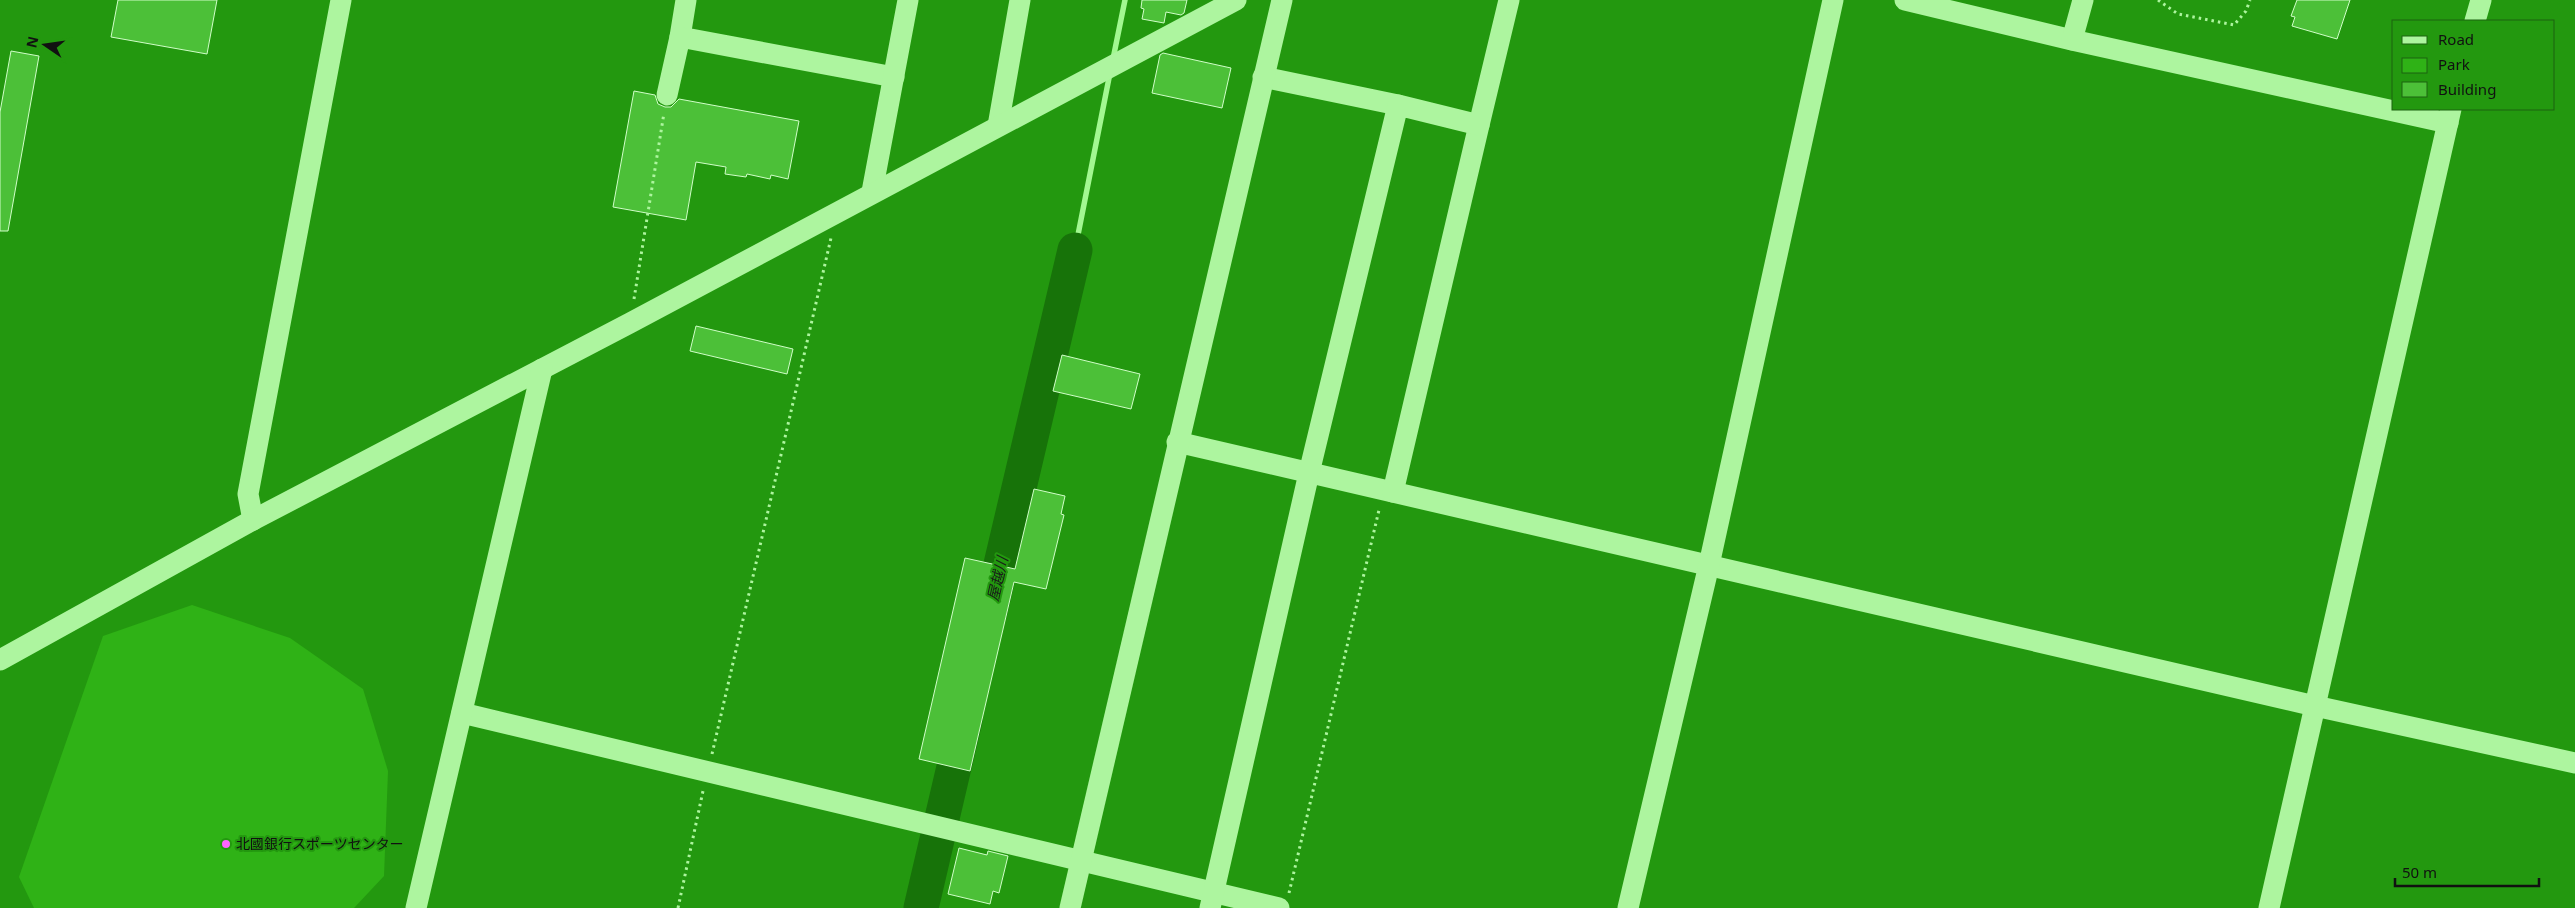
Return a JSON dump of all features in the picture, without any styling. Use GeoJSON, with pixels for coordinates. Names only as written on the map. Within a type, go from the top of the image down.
{"type":"FeatureCollection","features":[{"type":"Feature","properties":{"kind":"street"},"geometry":{"type":"LineString","coordinates":[[253,520],[248,494],[341,0]]}},
{"type":"Feature","properties":{"kind":"street"},"geometry":{"type":"LineString","coordinates":[[667,95],[686,0]]}},
{"type":"Feature","properties":{"kind":"street"},"geometry":{"type":"LineString","coordinates":[[872,192],[908,0]]}},
{"type":"Feature","properties":{"kind":"street"},"geometry":{"type":"LineString","coordinates":[[998,126],[1020,0]]}},
{"type":"Feature","properties":{"kind":"street"},"geometry":{"type":"LineString","coordinates":[[0,660],[253,520],[630,323],[872,192],[1236,0]]}},
{"type":"Feature","properties":{"kind":"street"},"geometry":{"type":"LineString","coordinates":[[1070,908],[1177,442],[1282,0]]}},
{"type":"Feature","properties":{"kind":"street"},"geometry":{"type":"LineString","coordinates":[[1388,491],[1480,125],[1509,0]]}},
{"type":"Feature","properties":{"kind":"street"},"geometry":{"type":"LineString","coordinates":[[1628,908],[1708,565],[1833,0]]}},
{"type":"Feature","properties":{"kind":"street"},"geometry":{"type":"LineString","coordinates":[[1905,0],[2072,40],[2392,104]]}},
{"type":"Feature","properties":{"kind":"street"},"geometry":{"type":"LineString","coordinates":[[2072,40],[2083,0]]}},
{"type":"Feature","properties":{"kind":"street"},"geometry":{"type":"LineString","coordinates":[[2475,20],[2481,0]]}},
{"type":"Feature","properties":{"kind":"street"},"geometry":{"type":"LineString","coordinates":[[680,37],[894,77]]}},
{"type":"Feature","properties":{"kind":"street"},"geometry":{"type":"LineString","coordinates":[[1264,76],[1480,125]]}},
{"type":"Feature","properties":{"kind":"street"},"geometry":{"type":"LineString","coordinates":[[1212,900],[1309,473],[1398,106]]}},
{"type":"Feature","properties":{"kind":"street"},"geometry":{"type":"LineString","coordinates":[[2269,908],[2450,116],[2420,110]]}},
{"type":"Feature","properties":{"kind":"street"},"geometry":{"type":"LineString","coordinates":[[416,908],[542,368]]}},
{"type":"Feature","properties":{"kind":"street"},"geometry":{"type":"LineString","coordinates":[[1177,442],[2315,706],[2575,763]]}},
{"type":"Feature","properties":{"kind":"street"},"geometry":{"type":"LineString","coordinates":[[462,713],[1081,860],[1212,900],[1283,903]]}},
{"type":"Feature","properties":{"kind":"path"},"geometry":{"type":"LineString","coordinates":[[2158,0],[2178,14],[2234,25],[2246,11],[2250,0]]}},
{"type":"Feature","properties":{"kind":"path"},"geometry":{"type":"LineString","coordinates":[[630,323],[667,95]]}},
{"type":"Feature","properties":{"kind":"path"},"geometry":{"type":"LineString","coordinates":[[678,908],[837,211]]}},
{"type":"Feature","properties":{"kind":"path"},"geometry":{"type":"LineString","coordinates":[[1283,903],[1388,491]]}},
{"type":"Feature","properties":{"kind":"green space"},"geometry":{"type":"Polygon","coordinates":[[[192,605],[290,638],[363,689],[388,771],[384,876],[354,908],[34,908],[19,877],[103,636],[192,605]]]}},
{"type":"Feature","properties":{"kind":"building"},"geometry":{"type":"Polygon","coordinates":[[[118,0],[217,0],[207,54],[111,37],[118,0]]]}},
{"type":"Feature","properties":{"kind":"building"},"geometry":{"type":"Polygon","coordinates":[[[1142,0],[1187,0],[1184,13],[1181,15],[1166,12],[1164,23],[1142,19],[1144,9],[1141,8],[1142,0]]]}},
{"type":"Feature","properties":{"kind":"building"},"geometry":{"type":"Polygon","coordinates":[[[2297,0],[2350,0],[2337,39],[2292,26],[2295,17],[2291,16],[2297,0]]]}},
{"type":"Feature","properties":{"kind":"building"},"geometry":{"type":"Polygon","coordinates":[[[11,51],[39,56],[8,231],[0,231],[0,112],[11,51]]]}},
{"type":"Feature","properties":{"kind":"building"},"geometry":{"type":"Polygon","coordinates":[[[1163,53],[1231,68],[1222,108],[1152,93],[1160,55],[1163,53]]]}},
{"type":"Feature","properties":{"kind":"building"},"geometry":{"type":"Polygon","coordinates":[[[634,91],[655,95],[658,104],[665,107],[671,107],[679,99],[799,121],[788,179],[771,175],[770,179],[747,174],[746,177],[725,174],[726,167],[696,162],[686,220],[613,207],[634,91]]]}},
{"type":"Feature","properties":{"kind":"building"},"geometry":{"type":"Polygon","coordinates":[[[696,326],[793,349],[787,374],[690,351],[696,326]]]}},
{"type":"Feature","properties":{"kind":"building"},"geometry":{"type":"Polygon","coordinates":[[[1062,355],[1140,374],[1131,409],[1053,391],[1062,355]]]}},
{"type":"Feature","properties":{"kind":"building"},"geometry":{"type":"Polygon","coordinates":[[[1034,489],[1065,496],[1061,514],[1064,515],[1046,589],[1014,582],[970,771],[919,759],[965,558],[1015,569],[1034,489]]]}},
{"type":"Feature","properties":{"kind":"building"},"geometry":{"type":"Polygon","coordinates":[[[959,848],[987,855],[988,851],[1008,856],[999,893],[993,891],[990,904],[948,894],[959,848]]]}},
{"type":"Feature","properties":{"kind":"waterway"},"geometry":{"type":"LineString","coordinates":[[1113,59],[1125,0]]}},
{"type":"Feature","properties":{"kind":"waterway"},"geometry":{"type":"LineString","coordinates":[[1075,250],[1110,73]]}},
{"type":"Feature","properties":{"kind":"waterway","name":"屋越川"},"geometry":{"type":"LineString","coordinates":[[990,611],[1075,250]]}},
{"type":"Feature","properties":{"kind":"waterway","name":"屋越川"},"geometry":{"type":"LineString","coordinates":[[921,908],[965,720]]}},
{"type":"Feature","properties":{"kind":"place","name":"北國銀行スポーツセンター"},"geometry":{"type":"Point","coordinates":[226,844]}}]}
